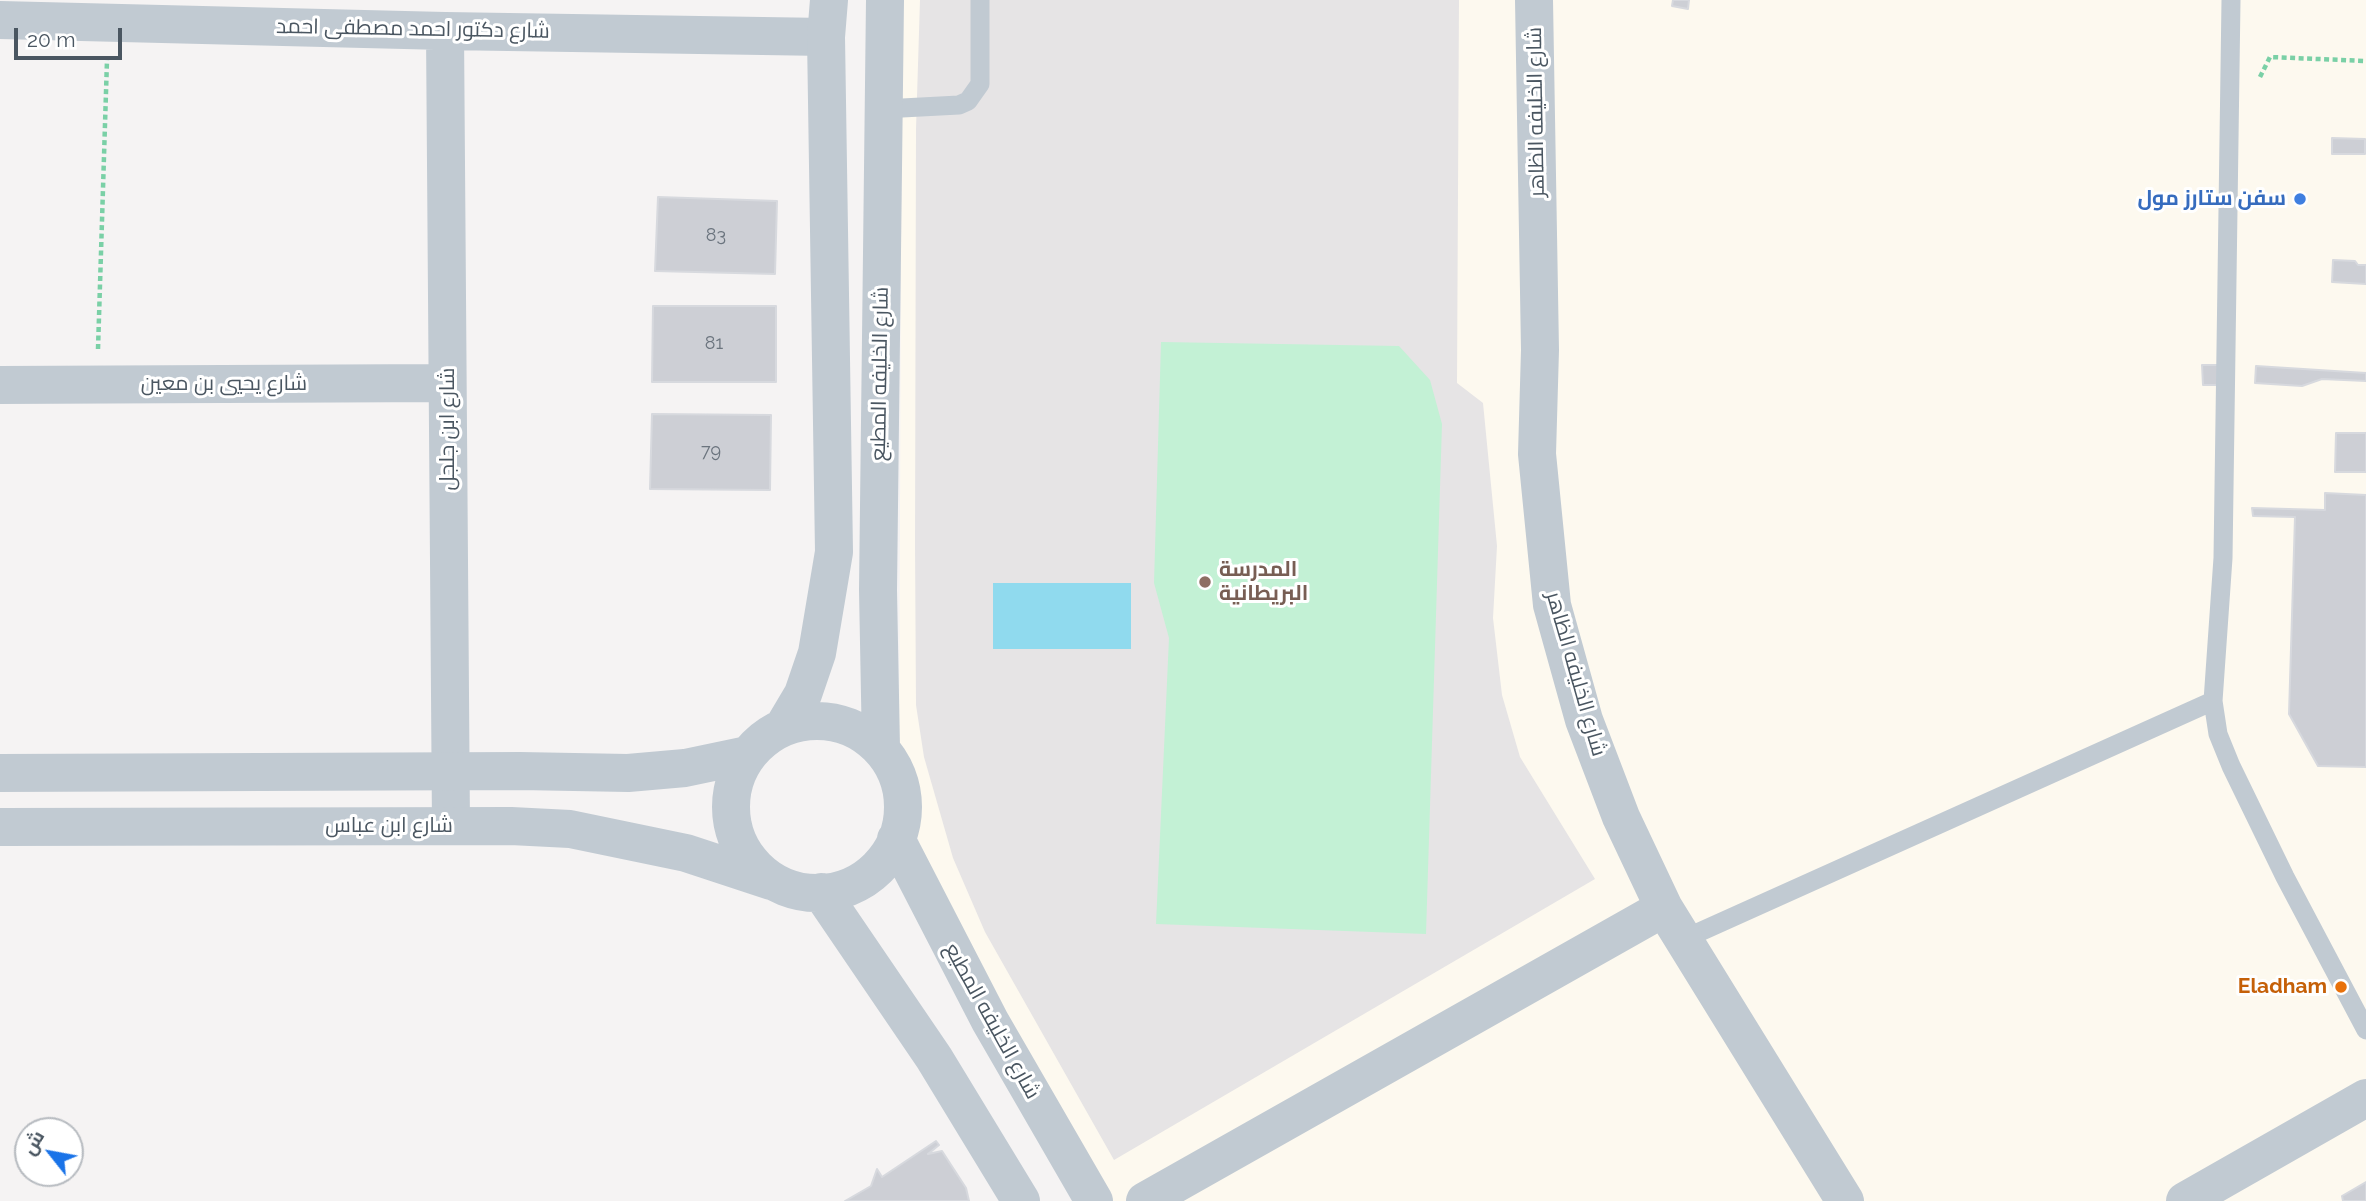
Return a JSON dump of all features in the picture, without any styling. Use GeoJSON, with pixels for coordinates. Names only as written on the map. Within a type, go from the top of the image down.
{"type":"FeatureCollection","features":[{"type":"Feature","properties":{"kind":"street","name":"شارع الخليفه المطيع"},"geometry":{"type":"LineString","coordinates":[[881,748],[878,624],[885,0]]}},
{"type":"Feature","properties":{"kind":"street","name":"شارع الخليفه الظاهر"},"geometry":{"type":"LineString","coordinates":[[1534,0],[1539,350],[1537,454],[1552,605],[1584,720],[1621,817],[1674,923],[1845,1201]]}},
{"type":"Feature","properties":{"kind":"street"},"geometry":{"type":"LineString","coordinates":[[784,726],[803,694],[817,653],[834,552],[828,18]]}},
{"type":"Feature","properties":{"kind":"street","name":"شارع دكتور احمد مصطفى احمد"},"geometry":{"type":"LineString","coordinates":[[0,20],[445,31],[828,18]]}},
{"type":"Feature","properties":{"kind":"street","name":"شارع ابن جلجل"},"geometry":{"type":"LineString","coordinates":[[445,31],[451,826]]}},
{"type":"Feature","properties":{"kind":"street","name":"شارع يحيي بن معين"},"geometry":{"type":"LineString","coordinates":[[0,385],[447,383]]}},
{"type":"Feature","properties":{"kind":"street"},"geometry":{"type":"LineString","coordinates":[[816,719],[846,724],[881,748],[890,759],[900,780],[904,803],[902,827],[888,857],[865,880],[834,892],[801,892],[771,881],[750,862],[736,838],[730,810],[734,781],[747,755],[770,734],[784,726],[816,719]]}},
{"type":"Feature","properties":{"kind":"street"},"geometry":{"type":"LineString","coordinates":[[0,773],[628,773],[685,768],[747,755]]}},
{"type":"Feature","properties":{"kind":"street","name":"شارع ابن عباس"},"geometry":{"type":"LineString","coordinates":[[0,827],[451,826],[570,829],[686,853],[771,881]]}},
{"type":"Feature","properties":{"kind":"street","name":"شارع الخليفه المطيع"},"geometry":{"type":"LineString","coordinates":[[896,839],[990,1021],[1094,1201]]}},
{"type":"Feature","properties":{"kind":"street"},"geometry":{"type":"LineString","coordinates":[[821,892],[934,1058],[1021,1201]]}},
{"type":"Feature","properties":{"kind":"street"},"geometry":{"type":"LineString","coordinates":[[1145,1201],[1674,923]]}},
{"type":"Feature","properties":{"kind":"street"},"geometry":{"type":"LineString","coordinates":[[2185,1201],[2366,1098]]}},
{"type":"Feature","properties":{"kind":"lane"},"geometry":{"type":"LineString","coordinates":[[883,108],[959,105],[973,95],[980,84],[980,0]]}},
{"type":"Feature","properties":{"kind":"lane"},"geometry":{"type":"LineString","coordinates":[[2231,0],[2223,558],[2213,701],[2218,734],[2231,766],[2285,877],[2366,1030]]}},
{"type":"Feature","properties":{"kind":"lane"},"geometry":{"type":"LineString","coordinates":[[1674,923],[2213,701]]}},
{"type":"Feature","properties":{"kind":"path"},"geometry":{"type":"LineString","coordinates":[[97,384],[108,21]]}},
{"type":"Feature","properties":{"kind":"path"},"geometry":{"type":"LineString","coordinates":[[2258,82],[2270,57],[2366,61]]}},
{"type":"Feature","properties":{"kind":"shaded area"},"geometry":{"type":"Polygon","coordinates":[[[902,0],[2366,0],[2366,1201],[1112,1201],[930,878],[899,776],[902,0]]]}},
{"type":"Feature","properties":{"kind":"shaded area","name":"المدرسة البريطانية"},"geometry":{"type":"Polygon","coordinates":[[[920,0],[1459,0],[1457,383],[1483,403],[1497,546],[1493,618],[1502,695],[1520,757],[1595,879],[1114,1160],[985,932],[953,858],[924,757],[916,705],[915,544],[916,129],[920,0]]]}},
{"type":"Feature","properties":{"kind":"green space"},"geometry":{"type":"Polygon","coordinates":[[[1161,342],[1399,346],[1430,380],[1442,424],[1426,934],[1156,924],[1169,638],[1154,583],[1161,342]]]}},
{"type":"Feature","properties":{"kind":"water"},"geometry":{"type":"Polygon","coordinates":[[[993,583],[1131,583],[1131,649],[993,649],[993,583]]]}},
{"type":"Feature","properties":{"kind":"building"},"geometry":{"type":"Polygon","coordinates":[[[1673,0],[1689,0],[1688,9],[1672,6],[1673,0]]]}},
{"type":"Feature","properties":{"kind":"building"},"geometry":{"type":"Polygon","coordinates":[[[2332,138],[2365,139],[2365,154],[2332,154],[2332,138]]]}},
{"type":"Feature","properties":{"kind":"building"},"geometry":{"type":"Polygon","coordinates":[[[658,197],[777,201],[775,274],[655,271],[658,197]]]}},
{"type":"Feature","properties":{"kind":"building"},"geometry":{"type":"Polygon","coordinates":[[[2333,260],[2355,261],[2358,265],[2366,265],[2366,284],[2332,282],[2333,260]]]}},
{"type":"Feature","properties":{"kind":"building"},"geometry":{"type":"Polygon","coordinates":[[[653,306],[776,306],[776,382],[652,382],[653,306]]]}},
{"type":"Feature","properties":{"kind":"building"},"geometry":{"type":"Polygon","coordinates":[[[2202,365],[2218,365],[2217,385],[2203,385],[2202,365]]]}},
{"type":"Feature","properties":{"kind":"building"},"geometry":{"type":"Polygon","coordinates":[[[2256,366],[2366,373],[2366,381],[2322,379],[2302,386],[2255,383],[2256,366]]]}},
{"type":"Feature","properties":{"kind":"building"},"geometry":{"type":"Polygon","coordinates":[[[652,414],[771,415],[770,490],[650,489],[652,414]]]}},
{"type":"Feature","properties":{"kind":"building"},"geometry":{"type":"Polygon","coordinates":[[[2336,433],[2366,433],[2366,472],[2335,472],[2336,433]]]}},
{"type":"Feature","properties":{"kind":"building"},"geometry":{"type":"Polygon","coordinates":[[[2325,493],[2366,495],[2366,767],[2318,766],[2289,714],[2295,517],[2253,516],[2252,508],[2325,510],[2325,493]]]}},
{"type":"Feature","properties":{"kind":"building"},"geometry":{"type":"Polygon","coordinates":[[[936,1141],[939,1145],[928,1154],[942,1151],[966,1188],[969,1201],[845,1201],[871,1186],[877,1169],[882,1177],[936,1141]]]}},
{"type":"Feature","properties":{"kind":"building"},"geometry":{"type":"Polygon","coordinates":[[[2366,1182],[2366,1201],[2343,1201],[2342,1196],[2366,1182]]]}},
{"type":"Feature","properties":{"kind":"place","name":"سفن ستارز مول"},"geometry":{"type":"Point","coordinates":[2300,199]}},
{"type":"Feature","properties":{"kind":"place","name":"المدرسة البريطانية"},"geometry":{"type":"Point","coordinates":[1205,582]}},
{"type":"Feature","properties":{"kind":"place","name":"Eladham"},"geometry":{"type":"Point","coordinates":[2341,987]}}]}
